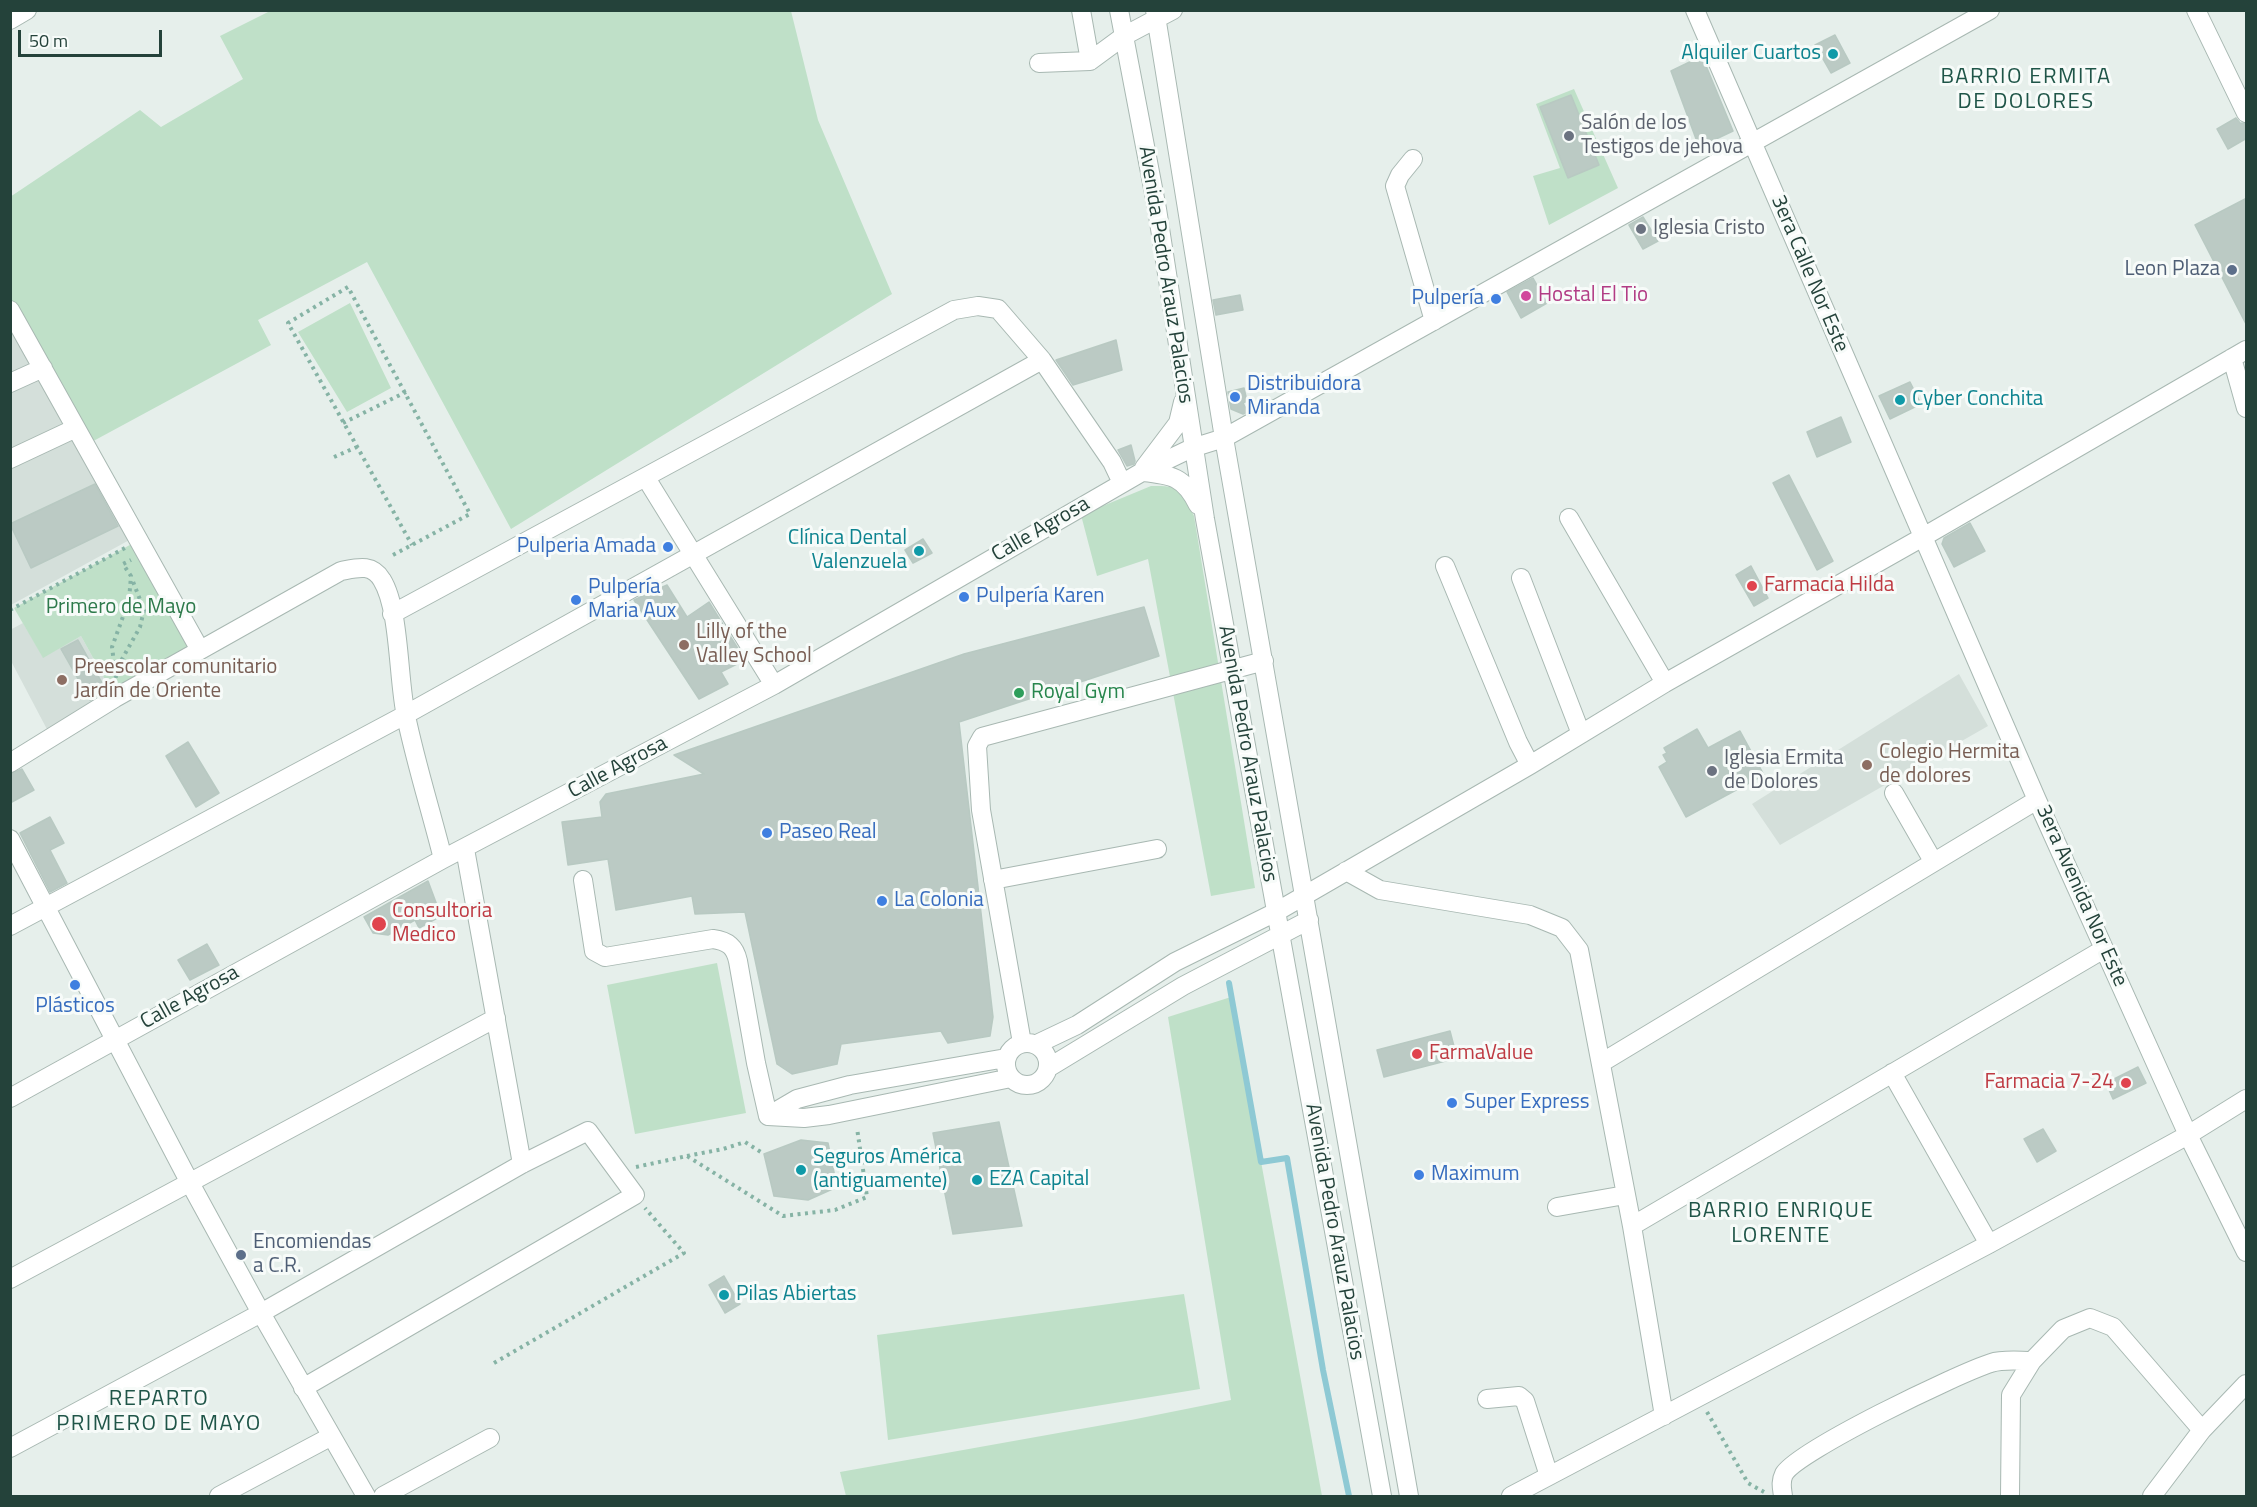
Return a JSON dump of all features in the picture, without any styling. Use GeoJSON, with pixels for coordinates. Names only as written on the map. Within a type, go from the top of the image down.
{"type":"FeatureCollection","features":[{"type":"Feature","properties":{"kind":"street"},"geometry":{"type":"LineString","coordinates":[[10,20],[27,10]]}},
{"type":"Feature","properties":{"kind":"street"},"geometry":{"type":"LineString","coordinates":[[1081,10],[1090,61]]}},
{"type":"Feature","properties":{"kind":"street","name":"Avenida Pedro Arauz Palacios"},"geometry":{"type":"LineString","coordinates":[[1119,10],[1157,209],[1192,448],[1382,1497]]}},
{"type":"Feature","properties":{"kind":"street","name":"3era Calle Nor Este"},"geometry":{"type":"LineString","coordinates":[[1695,10],[1923,537]]}},
{"type":"Feature","properties":{"kind":"street","name":"Calle Agrosa"},"geometry":{"type":"LineString","coordinates":[[10,1098],[443,859],[774,684],[1142,472],[1192,448],[1224,438],[1990,10]]}},
{"type":"Feature","properties":{"kind":"street"},"geometry":{"type":"LineString","coordinates":[[2196,10],[2247,113]]}},
{"type":"Feature","properties":{"kind":"street"},"geometry":{"type":"LineString","coordinates":[[1039,63],[1090,61],[1161,13]]}},
{"type":"Feature","properties":{"kind":"street","name":"Avenida Pedro Arauz Palacios"},"geometry":{"type":"LineString","coordinates":[[1161,13],[1224,438],[1409,1497]]}},
{"type":"Feature","properties":{"kind":"street"},"geometry":{"type":"LineString","coordinates":[[1413,159],[1400,175],[1395,186],[1434,321]]}},
{"type":"Feature","properties":{"kind":"street"},"geometry":{"type":"LineString","coordinates":[[1157,209],[1188,206]]}},
{"type":"Feature","properties":{"kind":"street"},"geometry":{"type":"LineString","coordinates":[[392,614],[954,310],[978,306],[998,309],[1042,360],[1112,462],[1122,483]]}},
{"type":"Feature","properties":{"kind":"street"},"geometry":{"type":"LineString","coordinates":[[10,310],[200,650]]}},
{"type":"Feature","properties":{"kind":"street"},"geometry":{"type":"LineString","coordinates":[[1310,920],[1183,986],[1048,1068],[1040,1081],[1032,1085],[1025,1085],[1011,1078],[1006,1068],[1006,1058],[1015,1046],[1030,1044],[1077,1025],[1174,962],[1276,912],[1530,765],[1665,682],[1923,537],[2239,354],[2247,408]]}},
{"type":"Feature","properties":{"kind":"street"},"geometry":{"type":"LineString","coordinates":[[10,926],[405,715],[1042,360]]}},
{"type":"Feature","properties":{"kind":"street"},"geometry":{"type":"LineString","coordinates":[[10,383],[42,368]]}},
{"type":"Feature","properties":{"kind":"street"},"geometry":{"type":"LineString","coordinates":[[1185,398],[1178,423],[1142,472],[1177,478],[1188,487],[1205,519]]}},
{"type":"Feature","properties":{"kind":"street"},"geometry":{"type":"LineString","coordinates":[[10,459],[76,428]]}},
{"type":"Feature","properties":{"kind":"street"},"geometry":{"type":"LineString","coordinates":[[646,478],[774,684]]}},
{"type":"Feature","properties":{"kind":"street"},"geometry":{"type":"LineString","coordinates":[[1569,518],[1665,682]]}},
{"type":"Feature","properties":{"kind":"street","name":"3era Avenida Nor Este"},"geometry":{"type":"LineString","coordinates":[[1923,537],[2037,800],[2188,1135],[2247,1252]]}},
{"type":"Feature","properties":{"kind":"street"},"geometry":{"type":"LineString","coordinates":[[1445,566],[1518,742],[1530,765]]}},
{"type":"Feature","properties":{"kind":"street"},"geometry":{"type":"LineString","coordinates":[[10,763],[118,696],[341,571],[364,567],[375,572],[382,580],[392,614],[405,715],[443,859]]}},
{"type":"Feature","properties":{"kind":"street"},"geometry":{"type":"LineString","coordinates":[[1521,578],[1581,734]]}},
{"type":"Feature","properties":{"kind":"street"},"geometry":{"type":"LineString","coordinates":[[1030,1044],[993,880],[981,810],[977,746],[980,739],[1264,661]]}},
{"type":"Feature","properties":{"kind":"street"},"geometry":{"type":"LineString","coordinates":[[1894,793],[1933,861]]}},
{"type":"Feature","properties":{"kind":"street"},"geometry":{"type":"LineString","coordinates":[[1601,1063],[2037,800]]}},
{"type":"Feature","properties":{"kind":"street"},"geometry":{"type":"LineString","coordinates":[[10,839],[190,1183],[330,1437],[366,1497]]}},
{"type":"Feature","properties":{"kind":"street"},"geometry":{"type":"LineString","coordinates":[[465,849],[522,1164]]}},
{"type":"Feature","properties":{"kind":"street"},"geometry":{"type":"LineString","coordinates":[[993,880],[1157,849]]}},
{"type":"Feature","properties":{"kind":"street"},"geometry":{"type":"LineString","coordinates":[[1346,872],[1380,890],[1530,915],[1562,928],[1579,950],[1632,1226],[1664,1416]]}},
{"type":"Feature","properties":{"kind":"street"},"geometry":{"type":"LineString","coordinates":[[583,880],[594,951],[605,957],[713,939],[722,940],[736,952],[768,1116]]}},
{"type":"Feature","properties":{"kind":"street"},"geometry":{"type":"LineString","coordinates":[[1632,1226],[2104,949]]}},
{"type":"Feature","properties":{"kind":"street"},"geometry":{"type":"LineString","coordinates":[[10,1280],[496,1018]]}},
{"type":"Feature","properties":{"kind":"street"},"geometry":{"type":"LineString","coordinates":[[1030,1044],[1044,1051],[1048,1059],[1048,1068]]}},
{"type":"Feature","properties":{"kind":"street"},"geometry":{"type":"LineString","coordinates":[[768,1116],[797,1099],[850,1085],[1006,1058]]}},
{"type":"Feature","properties":{"kind":"street"},"geometry":{"type":"LineString","coordinates":[[948,1067],[951,1089]]}},
{"type":"Feature","properties":{"kind":"street"},"geometry":{"type":"LineString","coordinates":[[1892,1073],[1989,1244]]}},
{"type":"Feature","properties":{"kind":"street"},"geometry":{"type":"LineString","coordinates":[[907,1074],[912,1097]]}},
{"type":"Feature","properties":{"kind":"street"},"geometry":{"type":"LineString","coordinates":[[768,1116],[804,1118],[829,1115],[854,1108],[1011,1078]]}},
{"type":"Feature","properties":{"kind":"street"},"geometry":{"type":"LineString","coordinates":[[850,1085],[854,1108]]}},
{"type":"Feature","properties":{"kind":"street"},"geometry":{"type":"LineString","coordinates":[[1511,1497],[1989,1244],[2188,1135],[2247,1099]]}},
{"type":"Feature","properties":{"kind":"street"},"geometry":{"type":"LineString","coordinates":[[1314,1121],[1342,1115]]}},
{"type":"Feature","properties":{"kind":"street"},"geometry":{"type":"LineString","coordinates":[[10,1449],[261,1313],[522,1164],[588,1131],[635,1196],[303,1388]]}},
{"type":"Feature","properties":{"kind":"street"},"geometry":{"type":"LineString","coordinates":[[1557,1207],[1625,1195]]}},
{"type":"Feature","properties":{"kind":"street"},"geometry":{"type":"LineString","coordinates":[[2010,1497],[2011,1395],[2032,1361],[2063,1329],[2090,1318],[2113,1327],[2202,1430]]}},
{"type":"Feature","properties":{"kind":"street"},"geometry":{"type":"LineString","coordinates":[[1353,1335],[1381,1332]]}},
{"type":"Feature","properties":{"kind":"street"},"geometry":{"type":"LineString","coordinates":[[1783,1497],[1781,1484],[1785,1473],[1810,1451],[1930,1389],[1992,1362],[2032,1361]]}},
{"type":"Feature","properties":{"kind":"street"},"geometry":{"type":"LineString","coordinates":[[2159,1493],[2202,1430],[2247,1384]]}},
{"type":"Feature","properties":{"kind":"street"},"geometry":{"type":"LineString","coordinates":[[1487,1399],[1520,1396],[1526,1401],[1549,1476]]}},
{"type":"Feature","properties":{"kind":"street"},"geometry":{"type":"LineString","coordinates":[[219,1497],[330,1437]]}},
{"type":"Feature","properties":{"kind":"street"},"geometry":{"type":"LineString","coordinates":[[383,1497],[490,1438]]}},
{"type":"Feature","properties":{"kind":"path"},"geometry":{"type":"LineString","coordinates":[[393,555],[412,545],[470,514],[348,287],[288,323],[412,545]]}},
{"type":"Feature","properties":{"kind":"path"},"geometry":{"type":"LineString","coordinates":[[344,423],[406,392]]}},
{"type":"Feature","properties":{"kind":"path"},"geometry":{"type":"LineString","coordinates":[[334,457],[357,447]]}},
{"type":"Feature","properties":{"kind":"path"},"geometry":{"type":"LineString","coordinates":[[10,610],[139,540]]}},
{"type":"Feature","properties":{"kind":"path"},"geometry":{"type":"LineString","coordinates":[[118,696],[121,661],[140,627],[144,610],[131,576],[123,564]]}},
{"type":"Feature","properties":{"kind":"path"},"geometry":{"type":"LineString","coordinates":[[118,696],[112,647],[129,600],[131,576]]}},
{"type":"Feature","properties":{"kind":"path"},"geometry":{"type":"LineString","coordinates":[[687,1156],[783,1216],[835,1210],[867,1197],[854,1108]]}},
{"type":"Feature","properties":{"kind":"path"},"geometry":{"type":"LineString","coordinates":[[617,1172],[745,1142],[764,1154]]}},
{"type":"Feature","properties":{"kind":"path"},"geometry":{"type":"LineString","coordinates":[[494,1363],[684,1253],[635,1196]]}},
{"type":"Feature","properties":{"kind":"path"},"geometry":{"type":"LineString","coordinates":[[1699,1398],[1748,1483],[1771,1497]]}},
{"type":"Feature","properties":{"kind":"shaded area"},"geometry":{"type":"Polygon","coordinates":[[[10,320],[133,538],[11,605],[10,605],[10,320]]]}},
{"type":"Feature","properties":{"kind":"shaded area","name":"Preescolar comunitario Jardín de Oriente"},"geometry":{"type":"Polygon","coordinates":[[[23,623],[43,657],[81,636],[115,698],[50,735],[11,661],[10,630],[23,623]]]}},
{"type":"Feature","properties":{"kind":"shaded area","name":"Colegio Hermita de dolores"},"geometry":{"type":"Polygon","coordinates":[[[1959,674],[1988,726],[1780,845],[1752,804],[1959,674]]]}},
{"type":"Feature","properties":{"kind":"green space"},"geometry":{"type":"Polygon","coordinates":[[[270,11],[791,11],[818,120],[892,294],[511,529],[367,262],[258,320],[271,345],[86,445],[11,310],[10,197],[140,110],[161,127],[243,79],[220,36],[270,11]]]}},
{"type":"Feature","properties":{"kind":"green space"},"geometry":{"type":"Polygon","coordinates":[[[1574,89],[1618,188],[1549,225],[1533,176],[1560,168],[1536,104],[1574,89]]]}},
{"type":"Feature","properties":{"kind":"green space"},"geometry":{"type":"Polygon","coordinates":[[[350,303],[391,388],[347,412],[298,332],[350,303]]]}},
{"type":"Feature","properties":{"kind":"green space"},"geometry":{"type":"Polygon","coordinates":[[[1151,486],[1174,488],[1179,491],[1187,500],[1194,516],[1255,888],[1211,896],[1148,559],[1097,576],[1081,515],[1151,486]]]}},
{"type":"Feature","properties":{"kind":"green space","name":"Primero de Mayo"},"geometry":{"type":"Polygon","coordinates":[[[139,540],[200,650],[114,696],[81,636],[43,658],[14,608],[139,540]]]}},
{"type":"Feature","properties":{"kind":"green space"},"geometry":{"type":"Polygon","coordinates":[[[717,963],[746,1113],[635,1134],[607,985],[717,963]]]}},
{"type":"Feature","properties":{"kind":"green space"},"geometry":{"type":"Polygon","coordinates":[[[1231,997],[1322,1496],[846,1496],[840,1472],[1231,1400],[1168,1017],[1231,997]]]}},
{"type":"Feature","properties":{"kind":"green space"},"geometry":{"type":"Polygon","coordinates":[[[1184,1294],[1200,1389],[888,1440],[877,1335],[1184,1294]]]}},
{"type":"Feature","properties":{"kind":"building","name":"Alquiler Cuartos"},"geometry":{"type":"Polygon","coordinates":[[[1835,35],[1850,63],[1831,73],[1815,45],[1835,35]]]}},
{"type":"Feature","properties":{"kind":"building"},"geometry":{"type":"Polygon","coordinates":[[[1702,56],[1733,131],[1699,147],[1671,71],[1702,56]]]}},
{"type":"Feature","properties":{"kind":"building","name":"Salón de los Testigos de jehova"},"geometry":{"type":"Polygon","coordinates":[[[1571,95],[1599,165],[1568,178],[1540,107],[1571,95]]]}},
{"type":"Feature","properties":{"kind":"building"},"geometry":{"type":"Polygon","coordinates":[[[2236,118],[2240,123],[2247,124],[2247,138],[2228,149],[2217,129],[2236,118]]]}},
{"type":"Feature","properties":{"kind":"building","name":"Leon Plaza"},"geometry":{"type":"Polygon","coordinates":[[[2247,198],[2247,326],[2195,225],[2247,198]]]}},
{"type":"Feature","properties":{"kind":"building","name":"Iglesia Cristo"},"geometry":{"type":"Polygon","coordinates":[[[1643,217],[1658,241],[1643,249],[1629,225],[1643,217]]]}},
{"type":"Feature","properties":{"kind":"building","name":"Hostal El Tio"},"geometry":{"type":"Polygon","coordinates":[[[1533,278],[1547,303],[1521,318],[1507,292],[1533,278]]]}},
{"type":"Feature","properties":{"kind":"building"},"geometry":{"type":"Polygon","coordinates":[[[1240,295],[1243,310],[1216,315],[1213,300],[1240,295]]]}},
{"type":"Feature","properties":{"kind":"building"},"geometry":{"type":"Polygon","coordinates":[[[1116,340],[1122,370],[1073,385],[1056,360],[1116,340]]]}},
{"type":"Feature","properties":{"kind":"building","name":"Cyber Conchita"},"geometry":{"type":"Polygon","coordinates":[[[1910,382],[1921,404],[1890,419],[1879,396],[1910,382]]]}},
{"type":"Feature","properties":{"kind":"building","name":"Distribuidora Miranda"},"geometry":{"type":"Polygon","coordinates":[[[1244,388],[1247,401],[1243,403],[1248,412],[1243,414],[1231,409],[1228,392],[1244,388]]]}},
{"type":"Feature","properties":{"kind":"building"},"geometry":{"type":"Polygon","coordinates":[[[1841,417],[1851,442],[1817,457],[1807,432],[1841,417]]]}},
{"type":"Feature","properties":{"kind":"building"},"geometry":{"type":"Polygon","coordinates":[[[1131,445],[1135,461],[1134,464],[1127,466],[1118,450],[1131,445]]]}},
{"type":"Feature","properties":{"kind":"building"},"geometry":{"type":"Polygon","coordinates":[[[1789,475],[1833,561],[1817,570],[1773,483],[1789,475]]]}},
{"type":"Feature","properties":{"kind":"building"},"geometry":{"type":"Polygon","coordinates":[[[95,484],[118,526],[31,568],[10,524],[95,484]]]}},
{"type":"Feature","properties":{"kind":"building"},"geometry":{"type":"Polygon","coordinates":[[[1970,523],[1985,551],[1954,567],[1942,544],[1944,538],[1970,523]]]}},
{"type":"Feature","properties":{"kind":"building","name":"Clínica Dental Valenzuela"},"geometry":{"type":"Polygon","coordinates":[[[923,539],[932,553],[913,563],[905,550],[923,539]]]}},
{"type":"Feature","properties":{"kind":"building","name":"Farmacia Hilda"},"geometry":{"type":"Polygon","coordinates":[[[1751,566],[1768,598],[1754,606],[1736,575],[1751,566]]]}},
{"type":"Feature","properties":{"kind":"building","name":"Lilly of the Valley School"},"geometry":{"type":"Polygon","coordinates":[[[667,585],[687,617],[709,602],[745,660],[721,672],[728,684],[699,699],[634,600],[667,585]]]}},
{"type":"Feature","properties":{"kind":"building","name":"Paseo Real"},"geometry":{"type":"Polygon","coordinates":[[[1144,607],[1159,656],[959,722],[993,1017],[990,1036],[948,1043],[941,1031],[841,1044],[837,1064],[792,1074],[777,1064],[745,912],[695,914],[692,896],[616,910],[608,859],[568,865],[562,822],[602,817],[600,802],[606,794],[704,774],[674,755],[964,654],[1144,607]]]}},
{"type":"Feature","properties":{"kind":"building"},"geometry":{"type":"Polygon","coordinates":[[[78,640],[106,690],[90,700],[61,649],[78,640]]]}},
{"type":"Feature","properties":{"kind":"building","name":"Iglesia Ermita de Dolores"},"geometry":{"type":"Polygon","coordinates":[[[1697,729],[1708,748],[1740,731],[1764,775],[1686,817],[1659,767],[1667,762],[1663,755],[1667,753],[1664,748],[1697,729]]]}},
{"type":"Feature","properties":{"kind":"building"},"geometry":{"type":"Polygon","coordinates":[[[188,742],[219,793],[196,807],[166,756],[188,742]]]}},
{"type":"Feature","properties":{"kind":"building"},"geometry":{"type":"Polygon","coordinates":[[[22,769],[34,790],[10,803],[10,774],[22,769]]]}},
{"type":"Feature","properties":{"kind":"building"},"geometry":{"type":"Polygon","coordinates":[[[50,817],[64,843],[50,850],[67,883],[50,892],[20,833],[50,817]]]}},
{"type":"Feature","properties":{"kind":"building"},"geometry":{"type":"Polygon","coordinates":[[[428,881],[441,916],[419,928],[415,920],[388,935],[373,933],[364,917],[428,881]]]}},
{"type":"Feature","properties":{"kind":"building"},"geometry":{"type":"Polygon","coordinates":[[[207,944],[219,965],[190,980],[178,960],[207,944]]]}},
{"type":"Feature","properties":{"kind":"building","name":"FarmaValue"},"geometry":{"type":"Polygon","coordinates":[[[1450,1031],[1457,1058],[1384,1077],[1377,1050],[1450,1031]]]}},
{"type":"Feature","properties":{"kind":"building","name":"Farmacia 7-24"},"geometry":{"type":"Polygon","coordinates":[[[2138,1067],[2146,1083],[2113,1099],[2106,1083],[2138,1067]]]}},
{"type":"Feature","properties":{"kind":"building","name":"EZA Capital"},"geometry":{"type":"Polygon","coordinates":[[[999,1122],[1022,1226],[953,1234],[933,1133],[999,1122]]]}},
{"type":"Feature","properties":{"kind":"building"},"geometry":{"type":"Polygon","coordinates":[[[2043,1129],[2056,1151],[2037,1162],[2024,1139],[2043,1129]]]}},
{"type":"Feature","properties":{"kind":"building","name":"Seguros América (antiguamente)"},"geometry":{"type":"Polygon","coordinates":[[[801,1140],[828,1143],[837,1187],[808,1200],[774,1196],[764,1154],[801,1140]]]}},
{"type":"Feature","properties":{"kind":"building","name":"Pilas Abiertas"},"geometry":{"type":"Polygon","coordinates":[[[724,1276],[740,1304],[725,1313],[709,1285],[724,1276]]]}},
{"type":"Feature","properties":{"kind":"waterway"},"geometry":{"type":"LineString","coordinates":[[1229,983],[1261,1162],[1287,1158],[1323,1370],[1349,1496]]}},
{"type":"Feature","properties":{"kind":"place","name":"Alquiler Cuartos"},"geometry":{"type":"Point","coordinates":[1833,54]}},
{"type":"Feature","properties":{"kind":"place","name":"Salón de los Testigos de jehova"},"geometry":{"type":"Point","coordinates":[1569,136]}},
{"type":"Feature","properties":{"kind":"place","name":"Iglesia Cristo"},"geometry":{"type":"Point","coordinates":[1641,229]}},
{"type":"Feature","properties":{"kind":"place","name":"Leon Plaza"},"geometry":{"type":"Point","coordinates":[2232,270]}},
{"type":"Feature","properties":{"kind":"place","name":"Hostal El Tio"},"geometry":{"type":"Point","coordinates":[1526,296]}},
{"type":"Feature","properties":{"kind":"place","name":"Pulpería"},"geometry":{"type":"Point","coordinates":[1496,299]}},
{"type":"Feature","properties":{"kind":"place","name":"Distribuidora Miranda"},"geometry":{"type":"Point","coordinates":[1235,397]}},
{"type":"Feature","properties":{"kind":"place","name":"Cyber Conchita"},"geometry":{"type":"Point","coordinates":[1900,400]}},
{"type":"Feature","properties":{"kind":"place","name":"Pulperia Amada"},"geometry":{"type":"Point","coordinates":[668,547]}},
{"type":"Feature","properties":{"kind":"place","name":"Clínica Dental Valenzuela"},"geometry":{"type":"Point","coordinates":[919,551]}},
{"type":"Feature","properties":{"kind":"place","name":"Farmacia Hilda"},"geometry":{"type":"Point","coordinates":[1752,586]}},
{"type":"Feature","properties":{"kind":"place","name":"Pulpería Karen"},"geometry":{"type":"Point","coordinates":[964,597]}},
{"type":"Feature","properties":{"kind":"place","name":"Pulpería Maria Aux"},"geometry":{"type":"Point","coordinates":[576,600]}},
{"type":"Feature","properties":{"kind":"place","name":"Lilly of the Valley School"},"geometry":{"type":"Point","coordinates":[684,645]}},
{"type":"Feature","properties":{"kind":"place","name":"Preescolar comunitario Jardín de Oriente"},"geometry":{"type":"Point","coordinates":[62,680]}},
{"type":"Feature","properties":{"kind":"place","name":"Royal Gym"},"geometry":{"type":"Point","coordinates":[1019,693]}},
{"type":"Feature","properties":{"kind":"place","name":"Colegio Hermita de dolores"},"geometry":{"type":"Point","coordinates":[1867,765]}},
{"type":"Feature","properties":{"kind":"place","name":"Iglesia Ermita de Dolores"},"geometry":{"type":"Point","coordinates":[1712,771]}},
{"type":"Feature","properties":{"kind":"place","name":"Paseo Real"},"geometry":{"type":"Point","coordinates":[767,833]}},
{"type":"Feature","properties":{"kind":"place","name":"La Colonia"},"geometry":{"type":"Point","coordinates":[882,901]}},
{"type":"Feature","properties":{"kind":"place","name":"Consultoria Medico"},"geometry":{"type":"Point","coordinates":[379,924]}},
{"type":"Feature","properties":{"kind":"place","name":"Plásticos"},"geometry":{"type":"Point","coordinates":[75,985]}},
{"type":"Feature","properties":{"kind":"place","name":"FarmaValue"},"geometry":{"type":"Point","coordinates":[1417,1054]}},
{"type":"Feature","properties":{"kind":"place","name":"Farmacia 7-24"},"geometry":{"type":"Point","coordinates":[2126,1083]}},
{"type":"Feature","properties":{"kind":"place","name":"Super Express"},"geometry":{"type":"Point","coordinates":[1452,1103]}},
{"type":"Feature","properties":{"kind":"place","name":"Seguros América (antiguamente)"},"geometry":{"type":"Point","coordinates":[801,1170]}},
{"type":"Feature","properties":{"kind":"place","name":"Maximum"},"geometry":{"type":"Point","coordinates":[1419,1175]}},
{"type":"Feature","properties":{"kind":"place","name":"EZA Capital"},"geometry":{"type":"Point","coordinates":[977,1180]}},
{"type":"Feature","properties":{"kind":"place","name":"Encomiendas a C.R."},"geometry":{"type":"Point","coordinates":[241,1255]}},
{"type":"Feature","properties":{"kind":"place","name":"Pilas Abiertas"},"geometry":{"type":"Point","coordinates":[724,1295]}},
{"type":"Feature","properties":{"kind":"district","name":"BARRIO ERMITA DE DOLORES"},"geometry":{"type":"Point","coordinates":[2026,90]}},
{"type":"Feature","properties":{"kind":"district","name":"BARRIO ENRIQUE LORENTE"},"geometry":{"type":"Point","coordinates":[1781,1224]}},
{"type":"Feature","properties":{"kind":"district","name":"REPARTO PRIMERO DE MAYO"},"geometry":{"type":"Point","coordinates":[159,1412]}}]}
